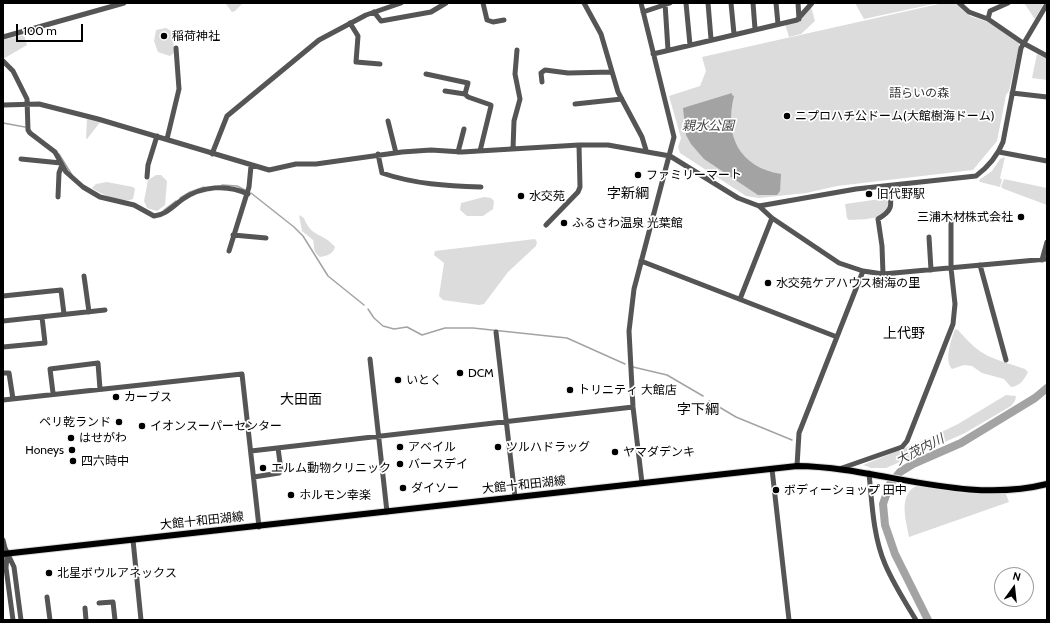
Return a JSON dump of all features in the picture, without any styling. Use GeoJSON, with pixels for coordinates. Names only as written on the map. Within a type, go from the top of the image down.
{"type":"FeatureCollection","features":[{"type":"Feature","properties":{"kind":"main road","name":"大館十和田湖線"},"geometry":{"type":"LineString","coordinates":[[5,554],[797,466],[842,468],[918,482],[979,491],[1007,490],[1047,484]]}},
{"type":"Feature","properties":{"kind":"street"},"geometry":{"type":"LineString","coordinates":[[3,37],[124,3]]}},
{"type":"Feature","properties":{"kind":"street"},"geometry":{"type":"LineString","coordinates":[[212,154],[227,116],[319,40],[384,6],[401,3]]}},
{"type":"Feature","properties":{"kind":"street"},"geometry":{"type":"LineString","coordinates":[[374,12],[381,21],[431,12],[446,3]]}},
{"type":"Feature","properties":{"kind":"street"},"geometry":{"type":"LineString","coordinates":[[484,3],[488,20],[493,22],[504,20]]}},
{"type":"Feature","properties":{"kind":"street"},"geometry":{"type":"LineString","coordinates":[[584,3],[601,34],[612,72],[622,99],[642,137],[646,150]]}},
{"type":"Feature","properties":{"kind":"street"},"geometry":{"type":"LineString","coordinates":[[641,3],[674,137],[634,289],[629,331],[633,407],[642,483]]}},
{"type":"Feature","properties":{"kind":"street"},"geometry":{"type":"LineString","coordinates":[[686,3],[690,45]]}},
{"type":"Feature","properties":{"kind":"street"},"geometry":{"type":"LineString","coordinates":[[708,3],[711,39]]}},
{"type":"Feature","properties":{"kind":"street"},"geometry":{"type":"LineString","coordinates":[[731,3],[734,34]]}},
{"type":"Feature","properties":{"kind":"street"},"geometry":{"type":"LineString","coordinates":[[753,3],[755,29]]}},
{"type":"Feature","properties":{"kind":"street"},"geometry":{"type":"LineString","coordinates":[[776,3],[778,24]]}},
{"type":"Feature","properties":{"kind":"street"},"geometry":{"type":"LineString","coordinates":[[798,3],[799,19]]}},
{"type":"Feature","properties":{"kind":"street"},"geometry":{"type":"LineString","coordinates":[[653,54],[799,19],[812,3]]}},
{"type":"Feature","properties":{"kind":"street"},"geometry":{"type":"LineString","coordinates":[[959,3],[969,12],[988,19],[1023,43],[1047,56]]}},
{"type":"Feature","properties":{"kind":"street"},"geometry":{"type":"LineString","coordinates":[[988,19],[990,11],[1005,3]]}},
{"type":"Feature","properties":{"kind":"street"},"geometry":{"type":"LineString","coordinates":[[643,12],[666,4],[668,50]]}},
{"type":"Feature","properties":{"kind":"street"},"geometry":{"type":"LineString","coordinates":[[759,206],[856,190],[976,176],[986,169],[999,152],[1003,142],[1023,43],[1047,4]]}},
{"type":"Feature","properties":{"kind":"street"},"geometry":{"type":"LineString","coordinates":[[350,23],[358,36],[356,62],[380,64]]}},
{"type":"Feature","properties":{"kind":"street"},"geometry":{"type":"LineString","coordinates":[[167,139],[179,89],[176,48]]}},
{"type":"Feature","properties":{"kind":"street"},"geometry":{"type":"LineString","coordinates":[[513,149],[514,121],[520,99],[515,74],[517,50]]}},
{"type":"Feature","properties":{"kind":"street"},"geometry":{"type":"LineString","coordinates":[[3,61],[13,71],[27,99],[28,130],[36,139],[55,152],[74,180],[100,197],[134,205],[154,216],[165,213],[184,198],[205,189],[230,187],[248,194]]}},
{"type":"Feature","properties":{"kind":"street"},"geometry":{"type":"LineString","coordinates":[[542,82],[541,73],[545,70],[568,73],[612,72]]}},
{"type":"Feature","properties":{"kind":"street"},"geometry":{"type":"LineString","coordinates":[[426,74],[468,83],[465,94]]}},
{"type":"Feature","properties":{"kind":"street"},"geometry":{"type":"LineString","coordinates":[[445,91],[465,94],[468,97],[490,104],[480,151]]}},
{"type":"Feature","properties":{"kind":"street"},"geometry":{"type":"LineString","coordinates":[[1012,93],[1047,97]]}},
{"type":"Feature","properties":{"kind":"street"},"geometry":{"type":"LineString","coordinates":[[576,104],[622,99]]}},
{"type":"Feature","properties":{"kind":"street"},"geometry":{"type":"LineString","coordinates":[[3,105],[39,104],[98,119],[251,166],[269,170],[296,164],[316,164],[378,154],[431,150],[458,152],[579,145],[608,145],[646,150],[670,156],[738,198],[759,206],[772,218],[839,263],[863,271],[883,274],[1045,260],[1047,242]]}},
{"type":"Feature","properties":{"kind":"street"},"geometry":{"type":"LineString","coordinates":[[388,121],[396,153]]}},
{"type":"Feature","properties":{"kind":"street"},"geometry":{"type":"LineString","coordinates":[[458,152],[464,129]]}},
{"type":"Feature","properties":{"kind":"street"},"geometry":{"type":"LineString","coordinates":[[147,177],[148,165],[157,136]]}},
{"type":"Feature","properties":{"kind":"street"},"geometry":{"type":"LineString","coordinates":[[546,226],[578,192],[580,187],[579,145]]}},
{"type":"Feature","properties":{"kind":"street"},"geometry":{"type":"LineString","coordinates":[[999,152],[1047,161]]}},
{"type":"Feature","properties":{"kind":"street"},"geometry":{"type":"LineString","coordinates":[[378,154],[382,173],[400,179],[427,184],[481,187]]}},
{"type":"Feature","properties":{"kind":"street"},"geometry":{"type":"LineString","coordinates":[[21,159],[62,164]]}},
{"type":"Feature","properties":{"kind":"street"},"geometry":{"type":"LineString","coordinates":[[58,197],[59,173],[62,164]]}},
{"type":"Feature","properties":{"kind":"street"},"geometry":{"type":"LineString","coordinates":[[229,251],[248,194],[251,166]]}},
{"type":"Feature","properties":{"kind":"street"},"geometry":{"type":"LineString","coordinates":[[883,274],[882,246],[878,219],[888,213],[891,206],[889,186]]}},
{"type":"Feature","properties":{"kind":"street"},"geometry":{"type":"LineString","coordinates":[[740,300],[772,218]]}},
{"type":"Feature","properties":{"kind":"street"},"geometry":{"type":"LineString","coordinates":[[842,468],[902,447],[907,441],[953,324],[955,304],[951,268],[950,218]]}},
{"type":"Feature","properties":{"kind":"street"},"geometry":{"type":"LineString","coordinates":[[234,235],[266,238]]}},
{"type":"Feature","properties":{"kind":"street"},"geometry":{"type":"LineString","coordinates":[[929,237],[930,270]]}},
{"type":"Feature","properties":{"kind":"street"},"geometry":{"type":"LineString","coordinates":[[641,261],[837,337]]}},
{"type":"Feature","properties":{"kind":"street"},"geometry":{"type":"LineString","coordinates":[[980,265],[1006,360]]}},
{"type":"Feature","properties":{"kind":"street"},"geometry":{"type":"LineString","coordinates":[[797,466],[799,433],[863,271]]}},
{"type":"Feature","properties":{"kind":"street"},"geometry":{"type":"LineString","coordinates":[[84,276],[89,312]]}},
{"type":"Feature","properties":{"kind":"street"},"geometry":{"type":"LineString","coordinates":[[3,296],[61,290],[64,314]]}},
{"type":"Feature","properties":{"kind":"street"},"geometry":{"type":"LineString","coordinates":[[3,322],[105,310]]}},
{"type":"Feature","properties":{"kind":"street"},"geometry":{"type":"LineString","coordinates":[[3,347],[45,342],[42,317]]}},
{"type":"Feature","properties":{"kind":"street"},"geometry":{"type":"LineString","coordinates":[[496,332],[515,497]]}},
{"type":"Feature","properties":{"kind":"street"},"geometry":{"type":"LineString","coordinates":[[370,359],[387,512]]}},
{"type":"Feature","properties":{"kind":"street"},"geometry":{"type":"LineString","coordinates":[[53,394],[50,369],[98,363],[100,389]]}},
{"type":"Feature","properties":{"kind":"street"},"geometry":{"type":"LineString","coordinates":[[3,373],[9,373],[13,399]]}},
{"type":"Feature","properties":{"kind":"street"},"geometry":{"type":"LineString","coordinates":[[3,400],[242,374],[259,526]]}},
{"type":"Feature","properties":{"kind":"street"},"geometry":{"type":"LineString","coordinates":[[251,451],[633,407]]}},
{"type":"Feature","properties":{"kind":"street"},"geometry":{"type":"LineString","coordinates":[[254,477],[279,473],[281,470],[278,448]]}},
{"type":"Feature","properties":{"kind":"street"},"geometry":{"type":"LineString","coordinates":[[772,468],[789,620]]}},
{"type":"Feature","properties":{"kind":"street"},"geometry":{"type":"LineString","coordinates":[[869,473],[877,539],[884,562],[892,580],[916,620]]}},
{"type":"Feature","properties":{"kind":"street"},"geometry":{"type":"LineString","coordinates":[[3,540],[13,620]]}},
{"type":"Feature","properties":{"kind":"street"},"geometry":{"type":"LineString","coordinates":[[133,540],[141,620]]}},
{"type":"Feature","properties":{"kind":"street"},"geometry":{"type":"LineString","coordinates":[[5,554],[14,567],[21,620]]}},
{"type":"Feature","properties":{"kind":"street"},"geometry":{"type":"LineString","coordinates":[[47,597],[50,620]]}},
{"type":"Feature","properties":{"kind":"street"},"geometry":{"type":"LineString","coordinates":[[100,603],[113,602],[115,620]]}},
{"type":"Feature","properties":{"kind":"street"},"geometry":{"type":"LineString","coordinates":[[85,608],[86,620]]}},
{"type":"Feature","properties":{"kind":"green space"},"geometry":{"type":"Polygon","coordinates":[[[225,3],[243,3],[232,12],[225,3]]]}},
{"type":"Feature","properties":{"kind":"green space"},"geometry":{"type":"Polygon","coordinates":[[[855,3],[938,3],[864,19],[855,3]]]}},
{"type":"Feature","properties":{"kind":"green space","name":"語らいの森"},"geometry":{"type":"Polygon","coordinates":[[[943,3],[955,3],[970,16],[988,22],[1019,42],[997,141],[973,170],[837,186],[806,193],[759,198],[746,196],[680,153],[678,147],[681,138],[669,96],[700,86],[706,71],[702,57],[943,3]]]}},
{"type":"Feature","properties":{"kind":"green space"},"geometry":{"type":"Polygon","coordinates":[[[1024,3],[1044,3],[1035,19],[1024,3]]]}},
{"type":"Feature","properties":{"kind":"green space"},"geometry":{"type":"Polygon","coordinates":[[[811,7],[815,21],[801,34],[789,37],[785,24],[798,21],[811,7]]]}},
{"type":"Feature","properties":{"kind":"green space"},"geometry":{"type":"Polygon","coordinates":[[[166,28],[173,32],[174,53],[170,56],[158,52],[154,41],[156,30],[166,28]]]}},
{"type":"Feature","properties":{"kind":"green space"},"geometry":{"type":"Polygon","coordinates":[[[24,35],[27,45],[3,59],[3,40],[24,35]]]}},
{"type":"Feature","properties":{"kind":"green space"},"geometry":{"type":"Polygon","coordinates":[[[1037,54],[1047,59],[1047,80],[1032,78],[1037,54]]]}},
{"type":"Feature","properties":{"kind":"green space"},"geometry":{"type":"Polygon","coordinates":[[[87,118],[101,121],[87,139],[86,138],[87,118]]]}},
{"type":"Feature","properties":{"kind":"green space"},"geometry":{"type":"Polygon","coordinates":[[[1005,157],[1000,178],[1002,180],[1000,187],[980,182],[979,180],[992,171],[1000,159],[1005,157]]]}},
{"type":"Feature","properties":{"kind":"green space"},"geometry":{"type":"Polygon","coordinates":[[[156,175],[161,175],[167,181],[165,205],[157,211],[147,208],[144,201],[148,180],[156,175]]]}},
{"type":"Feature","properties":{"kind":"green space"},"geometry":{"type":"Polygon","coordinates":[[[1004,179],[1047,188],[1047,205],[1004,189],[1001,187],[1004,179]]]}},
{"type":"Feature","properties":{"kind":"green space"},"geometry":{"type":"Polygon","coordinates":[[[107,182],[133,187],[135,189],[133,199],[118,199],[100,193],[92,188],[96,184],[107,182]]]}},
{"type":"Feature","properties":{"kind":"green space"},"geometry":{"type":"Polygon","coordinates":[[[484,197],[491,198],[494,201],[493,209],[483,216],[467,216],[460,210],[461,203],[484,197]]]}},
{"type":"Feature","properties":{"kind":"green space"},"geometry":{"type":"Polygon","coordinates":[[[887,198],[889,201],[888,208],[880,216],[868,219],[849,220],[847,218],[845,204],[887,198]]]}},
{"type":"Feature","properties":{"kind":"green space"},"geometry":{"type":"Polygon","coordinates":[[[299,215],[304,218],[310,229],[331,242],[335,247],[331,253],[320,257],[316,253],[313,240],[302,231],[299,215]]]}},
{"type":"Feature","properties":{"kind":"green space"},"geometry":{"type":"Polygon","coordinates":[[[535,239],[537,242],[536,246],[508,272],[484,304],[479,305],[443,300],[439,296],[444,263],[434,255],[435,251],[535,239]]]}},
{"type":"Feature","properties":{"kind":"green space"},"geometry":{"type":"Polygon","coordinates":[[[955,329],[958,330],[974,347],[988,356],[1025,369],[1028,372],[1023,380],[1019,384],[1011,387],[1004,379],[982,373],[972,366],[964,365],[952,369],[948,355],[955,329]]]}},
{"type":"Feature","properties":{"kind":"green space"},"geometry":{"type":"Polygon","coordinates":[[[1006,395],[1016,396],[1015,401],[1011,406],[965,433],[886,468],[871,468],[863,465],[927,439],[958,424],[1006,395]]]}},
{"type":"Feature","properties":{"kind":"green space"},"geometry":{"type":"Polygon","coordinates":[[[916,486],[965,493],[1006,494],[1009,502],[909,537],[905,516],[905,502],[910,490],[916,486]]]}},
{"type":"Feature","properties":{"kind":"water","name":"親水公園"},"geometry":{"type":"Polygon","coordinates":[[[732,93],[734,96],[731,111],[733,136],[745,157],[767,170],[781,174],[780,191],[777,195],[758,195],[704,159],[691,144],[686,135],[683,108],[732,93]]]}},
{"type":"Feature","properties":{"kind":"waterway"},"geometry":{"type":"LineString","coordinates":[[3,123],[25,127]]}},
{"type":"Feature","properties":{"kind":"waterway"},"geometry":{"type":"LineString","coordinates":[[59,154],[72,175]]}},
{"type":"Feature","properties":{"kind":"waterway"},"geometry":{"type":"LineString","coordinates":[[222,185],[237,186],[245,190]]}},
{"type":"Feature","properties":{"kind":"waterway"},"geometry":{"type":"LineString","coordinates":[[180,198],[190,192],[204,187]]}},
{"type":"Feature","properties":{"kind":"waterway"},"geometry":{"type":"LineString","coordinates":[[251,193],[294,227],[303,236],[328,276],[364,305]]}},
{"type":"Feature","properties":{"kind":"waterway"},"geometry":{"type":"LineString","coordinates":[[164,210],[176,201]]}},
{"type":"Feature","properties":{"kind":"waterway"},"geometry":{"type":"LineString","coordinates":[[368,309],[374,318],[383,326],[394,329],[407,327],[422,335],[445,328],[473,328],[567,338],[625,364]]}},
{"type":"Feature","properties":{"kind":"waterway"},"geometry":{"type":"LineString","coordinates":[[633,367],[667,375],[703,396]]}},
{"type":"Feature","properties":{"kind":"waterway","name":"大茂内川"},"geometry":{"type":"LineString","coordinates":[[928,620],[895,554],[885,525],[883,504],[890,484],[900,472],[913,464],[961,443],[1035,398],[1047,388]]}},
{"type":"Feature","properties":{"kind":"waterway"},"geometry":{"type":"LineString","coordinates":[[709,401],[736,417],[792,440]]}},
{"type":"Feature","properties":{"kind":"place","name":"稲荷神社"},"geometry":{"type":"Point","coordinates":[164,36]}},
{"type":"Feature","properties":{"kind":"place","name":"ニプロハチ公ドーム(大館樹海ドーム)"},"geometry":{"type":"Point","coordinates":[787,116]}},
{"type":"Feature","properties":{"kind":"place","name":"ファミリーマート"},"geometry":{"type":"Point","coordinates":[638,175]}},
{"type":"Feature","properties":{"kind":"place","name":"旧代野駅"},"geometry":{"type":"Point","coordinates":[869,194]}},
{"type":"Feature","properties":{"kind":"place","name":"水交苑"},"geometry":{"type":"Point","coordinates":[521,196]}},
{"type":"Feature","properties":{"kind":"place","name":"三浦木材株式会社"},"geometry":{"type":"Point","coordinates":[1021,217]}},
{"type":"Feature","properties":{"kind":"place","name":"ふるさわ温泉 光葉館"},"geometry":{"type":"Point","coordinates":[564,223]}},
{"type":"Feature","properties":{"kind":"place","name":"水交苑ケアハウス樹海の里"},"geometry":{"type":"Point","coordinates":[768,283]}},
{"type":"Feature","properties":{"kind":"place","name":"DCM"},"geometry":{"type":"Point","coordinates":[460,373]}},
{"type":"Feature","properties":{"kind":"place","name":"いとく"},"geometry":{"type":"Point","coordinates":[398,380]}},
{"type":"Feature","properties":{"kind":"place","name":"トリニティ 大館店"},"geometry":{"type":"Point","coordinates":[570,390]}},
{"type":"Feature","properties":{"kind":"place","name":"カーブス"},"geometry":{"type":"Point","coordinates":[116,397]}},
{"type":"Feature","properties":{"kind":"place","name":"ペリ乾ランド"},"geometry":{"type":"Point","coordinates":[119,422]}},
{"type":"Feature","properties":{"kind":"place","name":"イオンスーパーセンター"},"geometry":{"type":"Point","coordinates":[142,426]}},
{"type":"Feature","properties":{"kind":"place","name":"はせがわ"},"geometry":{"type":"Point","coordinates":[71,438]}},
{"type":"Feature","properties":{"kind":"place","name":"アベイル"},"geometry":{"type":"Point","coordinates":[400,447]}},
{"type":"Feature","properties":{"kind":"place","name":"ツルハドラッグ"},"geometry":{"type":"Point","coordinates":[498,447]}},
{"type":"Feature","properties":{"kind":"place","name":"Honeys"},"geometry":{"type":"Point","coordinates":[72,450]}},
{"type":"Feature","properties":{"kind":"place","name":"ヤマダデンキ"},"geometry":{"type":"Point","coordinates":[615,452]}},
{"type":"Feature","properties":{"kind":"place","name":"四六時中"},"geometry":{"type":"Point","coordinates":[73,461]}},
{"type":"Feature","properties":{"kind":"place","name":"バースデイ"},"geometry":{"type":"Point","coordinates":[400,464]}},
{"type":"Feature","properties":{"kind":"place","name":"エルム動物クリニック"},"geometry":{"type":"Point","coordinates":[263,468]}},
{"type":"Feature","properties":{"kind":"place","name":"ダイソー"},"geometry":{"type":"Point","coordinates":[403,488]}},
{"type":"Feature","properties":{"kind":"place","name":"ボディーショップ 田中"},"geometry":{"type":"Point","coordinates":[776,490]}},
{"type":"Feature","properties":{"kind":"place","name":"ホルモン幸楽"},"geometry":{"type":"Point","coordinates":[291,495]}},
{"type":"Feature","properties":{"kind":"place","name":"北星ボウルアネックス"},"geometry":{"type":"Point","coordinates":[49,573]}},
{"type":"Feature","properties":{"kind":"district","name":"字新綱"},"geometry":{"type":"Point","coordinates":[628,194]}},
{"type":"Feature","properties":{"kind":"district","name":"上代野"},"geometry":{"type":"Point","coordinates":[904,334]}},
{"type":"Feature","properties":{"kind":"district","name":"大田面"},"geometry":{"type":"Point","coordinates":[301,400]}},
{"type":"Feature","properties":{"kind":"district","name":"字下綱"},"geometry":{"type":"Point","coordinates":[698,410]}}]}
